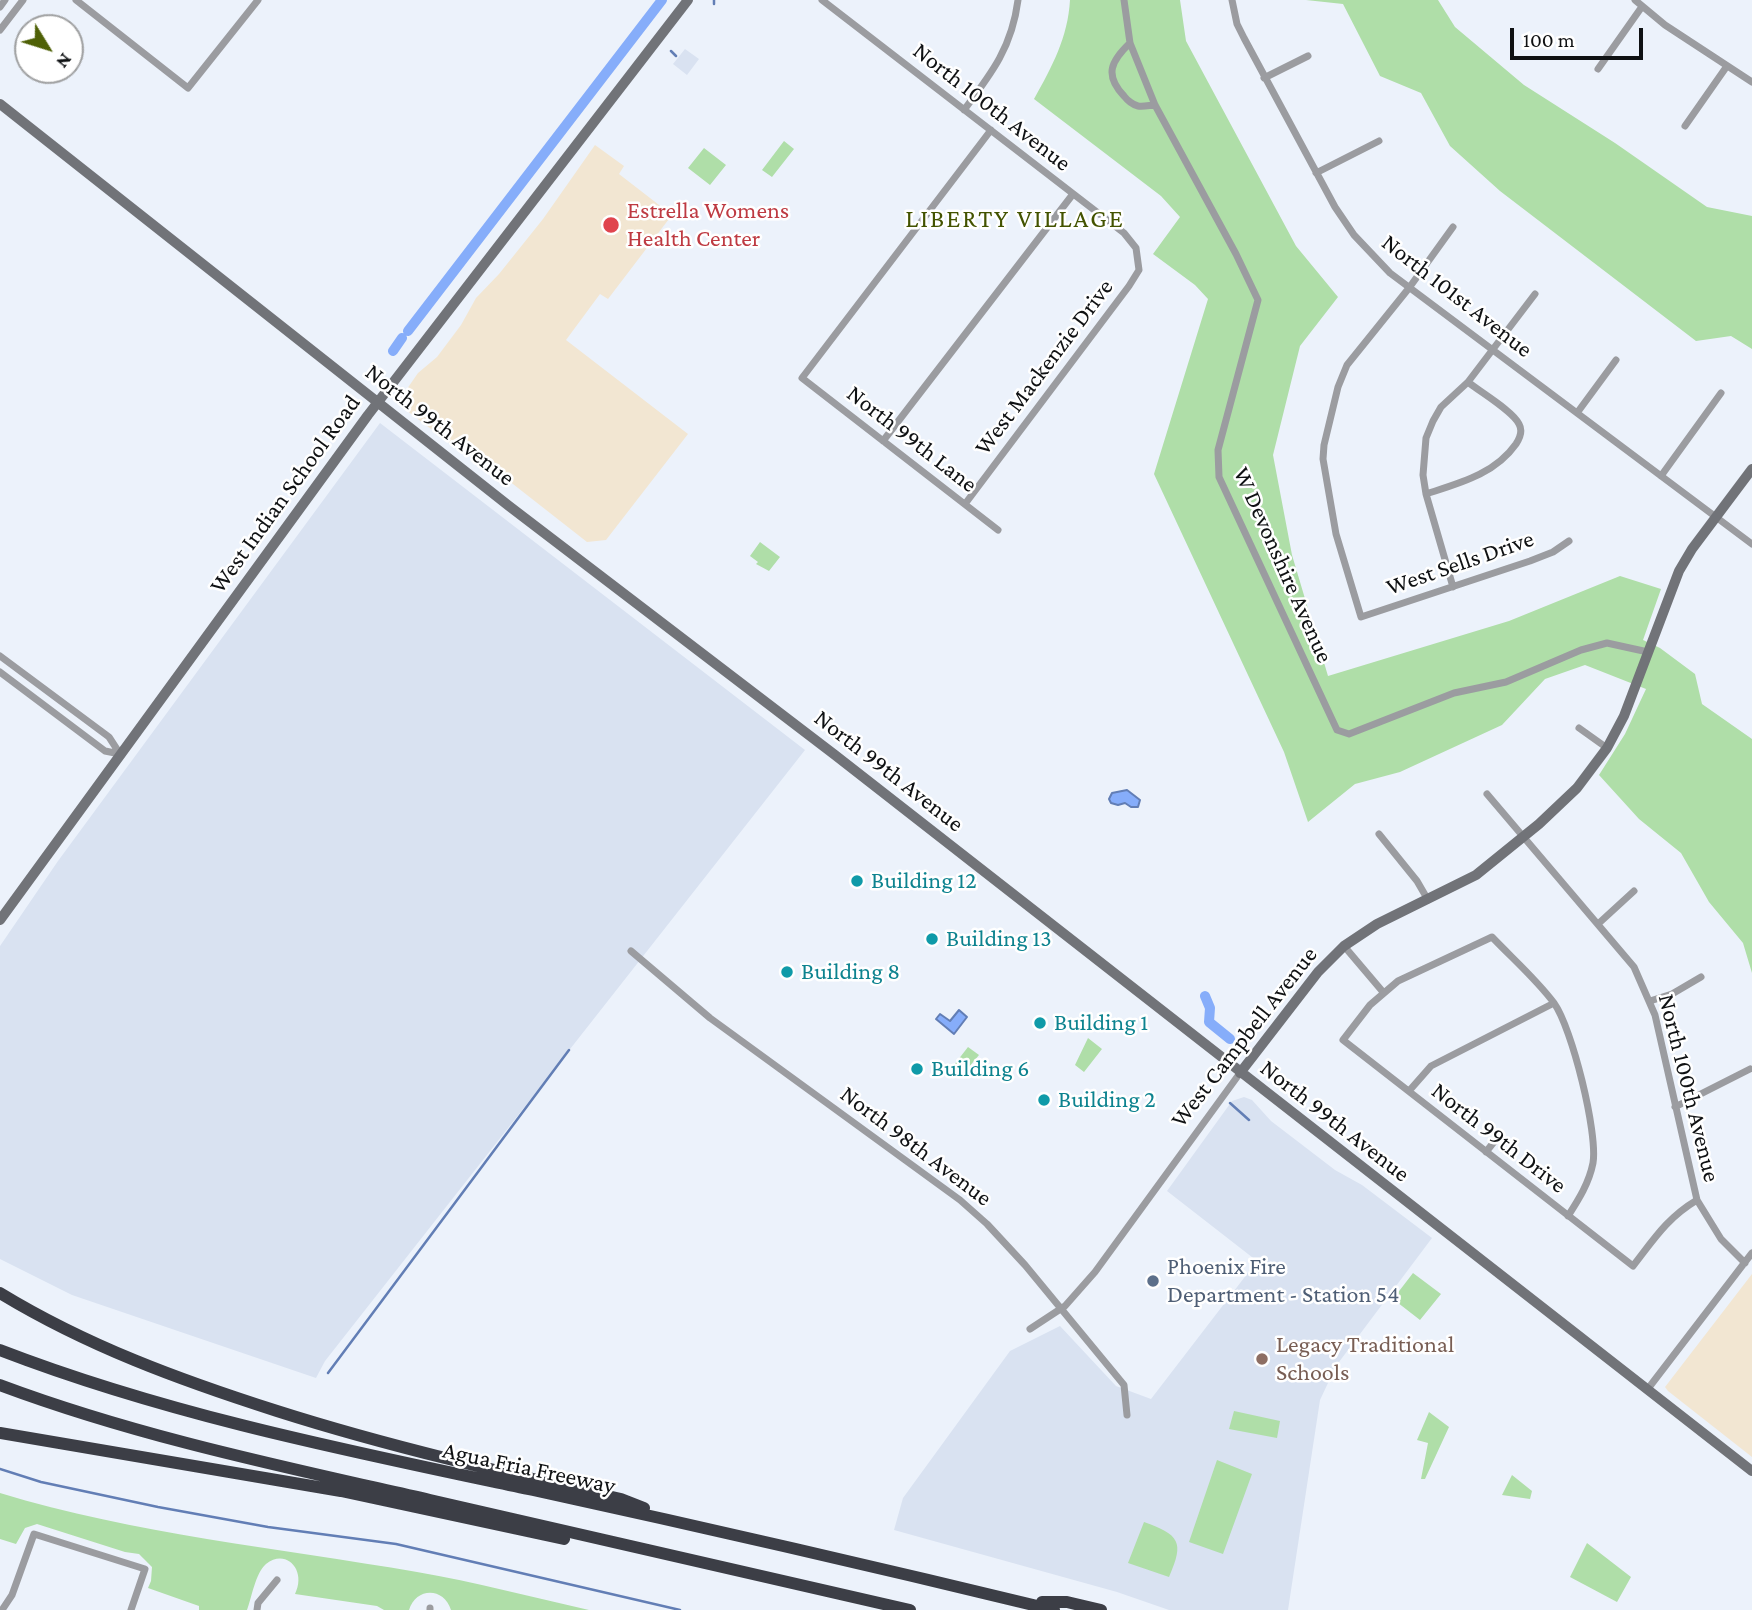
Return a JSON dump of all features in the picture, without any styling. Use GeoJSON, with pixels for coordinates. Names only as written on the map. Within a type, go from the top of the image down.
{"type":"FeatureCollection","features":[{"type":"Feature","properties":{"kind":"highway"},"geometry":{"type":"LineString","coordinates":[[0,1293],[45,1320],[91,1342],[232,1397],[452,1461],[621,1499],[677,1521]]}},
{"type":"Feature","properties":{"kind":"highway","name":"Agua Fria Freeway"},"geometry":{"type":"LineString","coordinates":[[0,1350],[120,1391],[347,1451],[677,1521],[1054,1610]]}},
{"type":"Feature","properties":{"kind":"highway"},"geometry":{"type":"LineString","coordinates":[[0,1385],[62,1408],[175,1440],[911,1610]]}},
{"type":"Feature","properties":{"kind":"highway"},"geometry":{"type":"LineString","coordinates":[[0,1433],[341,1490],[605,1548],[663,1553]]}},
{"type":"Feature","properties":{"kind":"highway"},"geometry":{"type":"LineString","coordinates":[[1024,1603],[1067,1602],[1101,1610]]}},
{"type":"Feature","properties":{"kind":"main road","name":"West Indian School Road"},"geometry":{"type":"LineString","coordinates":[[0,920],[377,402],[688,0]]}},
{"type":"Feature","properties":{"kind":"main road","name":"North 99th Avenue"},"geometry":{"type":"LineString","coordinates":[[0,104],[377,402],[835,755],[1752,1471]]}},
{"type":"Feature","properties":{"kind":"main road","name":"West Campbell Avenue"},"geometry":{"type":"LineString","coordinates":[[1240,1073],[1318,972],[1344,946],[1377,924],[1476,875],[1566,800],[1589,773],[1607,748],[1624,716],[1679,571],[1692,549],[1752,469]]}},
{"type":"Feature","properties":{"kind":"street"},"geometry":{"type":"LineString","coordinates":[[0,7],[5,0]]}},
{"type":"Feature","properties":{"kind":"street"},"geometry":{"type":"LineString","coordinates":[[0,30],[23,0]]}},
{"type":"Feature","properties":{"kind":"street"},"geometry":{"type":"LineString","coordinates":[[76,0],[188,88],[258,0]]}},
{"type":"Feature","properties":{"kind":"street","name":"North 100th Avenue"},"geometry":{"type":"LineString","coordinates":[[822,0],[1124,233],[1136,248]]}},
{"type":"Feature","properties":{"kind":"street"},"geometry":{"type":"LineString","coordinates":[[964,110],[1004,54],[1016,19],[1018,0]]}},
{"type":"Feature","properties":{"kind":"street","name":"W Devonshire Avenue"},"geometry":{"type":"LineString","coordinates":[[1124,0],[1130,43],[1155,105],[1258,300],[1218,450],[1219,477],[1337,730],[1349,734],[1454,693],[1506,682],[1581,650],[1607,643],[1648,652]]}},
{"type":"Feature","properties":{"kind":"street","name":"North 101st Avenue"},"geometry":{"type":"LineString","coordinates":[[1232,0],[1237,24],[1316,173],[1354,235],[1390,273],[1752,544]]}},
{"type":"Feature","properties":{"kind":"street"},"geometry":{"type":"LineString","coordinates":[[1635,0],[1641,8],[1752,82]]}},
{"type":"Feature","properties":{"kind":"street"},"geometry":{"type":"LineString","coordinates":[[1598,69],[1641,8]]}},
{"type":"Feature","properties":{"kind":"street"},"geometry":{"type":"LineString","coordinates":[[1130,43],[1118,55],[1111,71],[1115,87],[1138,106],[1155,105]]}},
{"type":"Feature","properties":{"kind":"street"},"geometry":{"type":"LineString","coordinates":[[1264,78],[1308,56]]}},
{"type":"Feature","properties":{"kind":"street"},"geometry":{"type":"LineString","coordinates":[[1685,127],[1727,66]]}},
{"type":"Feature","properties":{"kind":"street","name":"North 99th Lane"},"geometry":{"type":"LineString","coordinates":[[991,130],[802,378],[998,530]]}},
{"type":"Feature","properties":{"kind":"street"},"geometry":{"type":"LineString","coordinates":[[1316,173],[1379,141]]}},
{"type":"Feature","properties":{"kind":"street"},"geometry":{"type":"LineString","coordinates":[[883,441],[1073,194]]}},
{"type":"Feature","properties":{"kind":"street"},"geometry":{"type":"LineString","coordinates":[[1409,288],[1452,227]]}},
{"type":"Feature","properties":{"kind":"street","name":"West Mackenzie Drive"},"geometry":{"type":"LineString","coordinates":[[965,504],[1129,286],[1139,271],[1136,248]]}},
{"type":"Feature","properties":{"kind":"street","name":"West Sells Drive"},"geometry":{"type":"LineString","coordinates":[[1409,288],[1347,365],[1338,387],[1324,444],[1323,459],[1336,534],[1361,617],[1530,561],[1553,552],[1569,541]]}},
{"type":"Feature","properties":{"kind":"street"},"geometry":{"type":"LineString","coordinates":[[1453,587],[1426,494],[1423,475],[1426,438],[1441,407],[1468,382],[1535,294]]}},
{"type":"Feature","properties":{"kind":"street"},"geometry":{"type":"LineString","coordinates":[[1577,413],[1616,360]]}},
{"type":"Feature","properties":{"kind":"street"},"geometry":{"type":"LineString","coordinates":[[1426,494],[1482,474],[1502,461],[1519,440],[1521,429],[1516,418],[1468,382]]}},
{"type":"Feature","properties":{"kind":"street"},"geometry":{"type":"LineString","coordinates":[[1661,476],[1721,393]]}},
{"type":"Feature","properties":{"kind":"street"},"geometry":{"type":"LineString","coordinates":[[0,656],[109,737],[120,754]]}},
{"type":"Feature","properties":{"kind":"street"},"geometry":{"type":"LineString","coordinates":[[0,672],[106,751],[120,754]]}},
{"type":"Feature","properties":{"kind":"street"},"geometry":{"type":"LineString","coordinates":[[1579,728],[1607,748]]}},
{"type":"Feature","properties":{"kind":"street","name":"North 100th Avenue"},"geometry":{"type":"LineString","coordinates":[[1487,794],[1634,967],[1650,1000],[1698,1200],[1721,1239],[1745,1262]]}},
{"type":"Feature","properties":{"kind":"street"},"geometry":{"type":"LineString","coordinates":[[1379,834],[1417,881],[1428,900]]}},
{"type":"Feature","properties":{"kind":"street"},"geometry":{"type":"LineString","coordinates":[[1598,924],[1634,891]]}},
{"type":"Feature","properties":{"kind":"street"},"geometry":{"type":"LineString","coordinates":[[1344,946],[1383,992],[1413,972],[1492,937],[1554,1003],[1568,1031],[1594,1136],[1588,1178],[1582,1194],[1568,1216]]}},
{"type":"Feature","properties":{"kind":"street","name":"North 98th Avenue"},"geometry":{"type":"LineString","coordinates":[[631,951],[710,1018],[960,1200],[987,1224],[1025,1265],[1124,1385],[1127,1415]]}},
{"type":"Feature","properties":{"kind":"street"},"geometry":{"type":"LineString","coordinates":[[1650,1000],[1672,995],[1701,977]]}},
{"type":"Feature","properties":{"kind":"street","name":"North 99th Drive"},"geometry":{"type":"LineString","coordinates":[[1383,992],[1343,1040],[1633,1266],[1667,1222],[1698,1200]]}},
{"type":"Feature","properties":{"kind":"street"},"geometry":{"type":"LineString","coordinates":[[1409,1091],[1431,1066],[1554,1003]]}},
{"type":"Feature","properties":{"kind":"street"},"geometry":{"type":"LineString","coordinates":[[1675,1107],[1750,1069]]}},
{"type":"Feature","properties":{"kind":"street","name":"West Campbell Avenue"},"geometry":{"type":"LineString","coordinates":[[1030,1329],[1061,1309],[1095,1272],[1240,1073]]}},
{"type":"Feature","properties":{"kind":"street"},"geometry":{"type":"LineString","coordinates":[[1486,1152],[1497,1138]]}},
{"type":"Feature","properties":{"kind":"street"},"geometry":{"type":"LineString","coordinates":[[1647,1390],[1752,1254]]}},
{"type":"Feature","properties":{"kind":"street"},"geometry":{"type":"LineString","coordinates":[[2,1610],[12,1594],[34,1534],[145,1569],[131,1610]]}},
{"type":"Feature","properties":{"kind":"street"},"geometry":{"type":"LineString","coordinates":[[257,1610],[258,1604],[277,1580]]}},
{"type":"Feature","properties":{"kind":"shaded area"},"geometry":{"type":"Polygon","coordinates":[[[685,49],[699,59],[687,75],[673,64],[685,49]]]}},
{"type":"Feature","properties":{"kind":"shaded area"},"geometry":{"type":"Polygon","coordinates":[[[595,145],[624,166],[619,174],[672,215],[608,299],[600,294],[566,340],[688,434],[606,540],[587,542],[481,459],[456,448],[406,410],[400,399],[418,373],[437,357],[461,325],[476,298],[543,219],[595,145]]]}},
{"type":"Feature","properties":{"kind":"shaded area"},"geometry":{"type":"Polygon","coordinates":[[[380,423],[805,750],[325,1361],[316,1378],[72,1295],[0,1259],[0,946],[58,861],[380,423]]]}},
{"type":"Feature","properties":{"kind":"shaded area","name":"Legacy Traditional Schools"},"geometry":{"type":"Polygon","coordinates":[[[1244,1097],[1252,1100],[1271,1121],[1335,1170],[1362,1185],[1432,1238],[1336,1366],[1320,1400],[1288,1610],[1169,1610],[1117,1592],[894,1530],[903,1498],[1010,1351],[1060,1326],[1116,1386],[1151,1399],[1257,1261],[1167,1191],[1232,1101],[1244,1097]]]}},
{"type":"Feature","properties":{"kind":"shaded area"},"geometry":{"type":"Polygon","coordinates":[[[1752,1274],[1752,1457],[1665,1387],[1752,1274]]]}},
{"type":"Feature","properties":{"kind":"green space"},"geometry":{"type":"Polygon","coordinates":[[[1070,0],[1180,0],[1186,41],[1296,246],[1338,297],[1300,346],[1273,455],[1292,555],[1328,676],[1509,621],[1620,576],[1661,589],[1643,640],[1660,648],[1695,674],[1702,704],[1752,739],[1752,973],[1743,943],[1709,902],[1681,853],[1639,819],[1599,775],[1625,734],[1646,689],[1585,665],[1545,679],[1502,725],[1400,772],[1355,784],[1308,822],[1284,752],[1154,474],[1208,299],[1195,285],[1153,254],[1180,217],[1161,196],[1034,99],[1062,39],[1070,0]]]}},
{"type":"Feature","properties":{"kind":"green space"},"geometry":{"type":"Polygon","coordinates":[[[1306,0],[1438,0],[1455,27],[1524,85],[1615,143],[1707,207],[1752,216],[1752,349],[1731,336],[1696,341],[1500,191],[1450,146],[1421,93],[1380,76],[1343,4],[1306,0]]]}},
{"type":"Feature","properties":{"kind":"green space"},"geometry":{"type":"Polygon","coordinates":[[[784,141],[794,149],[772,177],[762,170],[784,141]]]}},
{"type":"Feature","properties":{"kind":"green space"},"geometry":{"type":"Polygon","coordinates":[[[704,148],[726,165],[710,185],[688,168],[704,148]]]}},
{"type":"Feature","properties":{"kind":"green space"},"geometry":{"type":"Polygon","coordinates":[[[760,542],[780,557],[769,571],[756,564],[758,562],[750,556],[760,542]]]}},
{"type":"Feature","properties":{"kind":"green space"},"geometry":{"type":"Polygon","coordinates":[[[1088,1038],[1102,1049],[1084,1072],[1075,1065],[1088,1038]]]}},
{"type":"Feature","properties":{"kind":"green space"},"geometry":{"type":"Polygon","coordinates":[[[968,1047],[979,1055],[964,1073],[954,1065],[968,1047]]]}},
{"type":"Feature","properties":{"kind":"green space"},"geometry":{"type":"Polygon","coordinates":[[[1413,1273],[1441,1294],[1420,1320],[1393,1299],[1413,1273]]]}},
{"type":"Feature","properties":{"kind":"green space"},"geometry":{"type":"Polygon","coordinates":[[[1234,1411],[1280,1421],[1277,1438],[1229,1429],[1234,1411]]]}},
{"type":"Feature","properties":{"kind":"green space"},"geometry":{"type":"Polygon","coordinates":[[[1429,1412],[1449,1427],[1425,1479],[1421,1479],[1428,1443],[1417,1440],[1429,1412]]]}},
{"type":"Feature","properties":{"kind":"green space"},"geometry":{"type":"Polygon","coordinates":[[[1217,1460],[1252,1474],[1223,1554],[1189,1542],[1217,1460]]]}},
{"type":"Feature","properties":{"kind":"green space"},"geometry":{"type":"Polygon","coordinates":[[[1512,1475],[1532,1491],[1530,1499],[1502,1495],[1512,1475]]]}},
{"type":"Feature","properties":{"kind":"green space"},"geometry":{"type":"Polygon","coordinates":[[[0,1493],[155,1530],[439,1576],[589,1610],[451,1610],[442,1597],[430,1593],[418,1597],[409,1610],[384,1610],[377,1606],[295,1594],[298,1585],[296,1570],[287,1560],[281,1559],[273,1560],[262,1568],[247,1610],[199,1610],[199,1606],[148,1588],[152,1567],[139,1554],[37,1524],[25,1528],[16,1544],[0,1539],[0,1493]]]}},
{"type":"Feature","properties":{"kind":"green space"},"geometry":{"type":"Polygon","coordinates":[[[1144,1522],[1165,1531],[1176,1541],[1177,1555],[1169,1577],[1128,1563],[1144,1522]]]}},
{"type":"Feature","properties":{"kind":"green space"},"geometry":{"type":"Polygon","coordinates":[[[1587,1543],[1631,1577],[1617,1602],[1570,1577],[1587,1543]]]}},
{"type":"Feature","properties":{"kind":"water"},"geometry":{"type":"Polygon","coordinates":[[[1127,790],[1140,800],[1138,807],[1111,803],[1109,799],[1112,793],[1127,790]]]}},
{"type":"Feature","properties":{"kind":"water"},"geometry":{"type":"Polygon","coordinates":[[[959,1010],[967,1017],[954,1034],[936,1019],[940,1014],[950,1021],[959,1010]]]}},
{"type":"Feature","properties":{"kind":"waterway"},"geometry":{"type":"LineString","coordinates":[[408,331],[662,0]]}},
{"type":"Feature","properties":{"kind":"waterway"},"geometry":{"type":"LineString","coordinates":[[671,51],[676,56]]}},
{"type":"Feature","properties":{"kind":"waterway"},"geometry":{"type":"LineString","coordinates":[[393,351],[402,338]]}},
{"type":"Feature","properties":{"kind":"waterway"},"geometry":{"type":"LineString","coordinates":[[1205,996],[1210,1008],[1209,1022],[1230,1039]]}},
{"type":"Feature","properties":{"kind":"waterway"},"geometry":{"type":"LineString","coordinates":[[328,1373],[569,1050]]}},
{"type":"Feature","properties":{"kind":"waterway"},"geometry":{"type":"LineString","coordinates":[[1230,1103],[1249,1120]]}},
{"type":"Feature","properties":{"kind":"waterway"},"geometry":{"type":"LineString","coordinates":[[0,1469],[41,1482],[158,1507],[268,1527],[396,1544],[680,1610]]}},
{"type":"Feature","properties":{"kind":"place","name":"Estrella Womens Health Center"},"geometry":{"type":"Point","coordinates":[611,225]}},
{"type":"Feature","properties":{"kind":"place","name":"Building 12"},"geometry":{"type":"Point","coordinates":[857,881]}},
{"type":"Feature","properties":{"kind":"place","name":"Building 13"},"geometry":{"type":"Point","coordinates":[932,939]}},
{"type":"Feature","properties":{"kind":"place","name":"Building 8"},"geometry":{"type":"Point","coordinates":[787,972]}},
{"type":"Feature","properties":{"kind":"place","name":"Building 1"},"geometry":{"type":"Point","coordinates":[1040,1023]}},
{"type":"Feature","properties":{"kind":"place","name":"Building 6"},"geometry":{"type":"Point","coordinates":[917,1069]}},
{"type":"Feature","properties":{"kind":"place","name":"Building 2"},"geometry":{"type":"Point","coordinates":[1044,1100]}},
{"type":"Feature","properties":{"kind":"place","name":"Phoenix Fire Department - Station 54"},"geometry":{"type":"Point","coordinates":[1153,1281]}},
{"type":"Feature","properties":{"kind":"place","name":"Legacy Traditional Schools"},"geometry":{"type":"Point","coordinates":[1262,1359]}},
{"type":"Feature","properties":{"kind":"district","name":"LIBERTY VILLAGE"},"geometry":{"type":"Point","coordinates":[1015,219]}}]}
